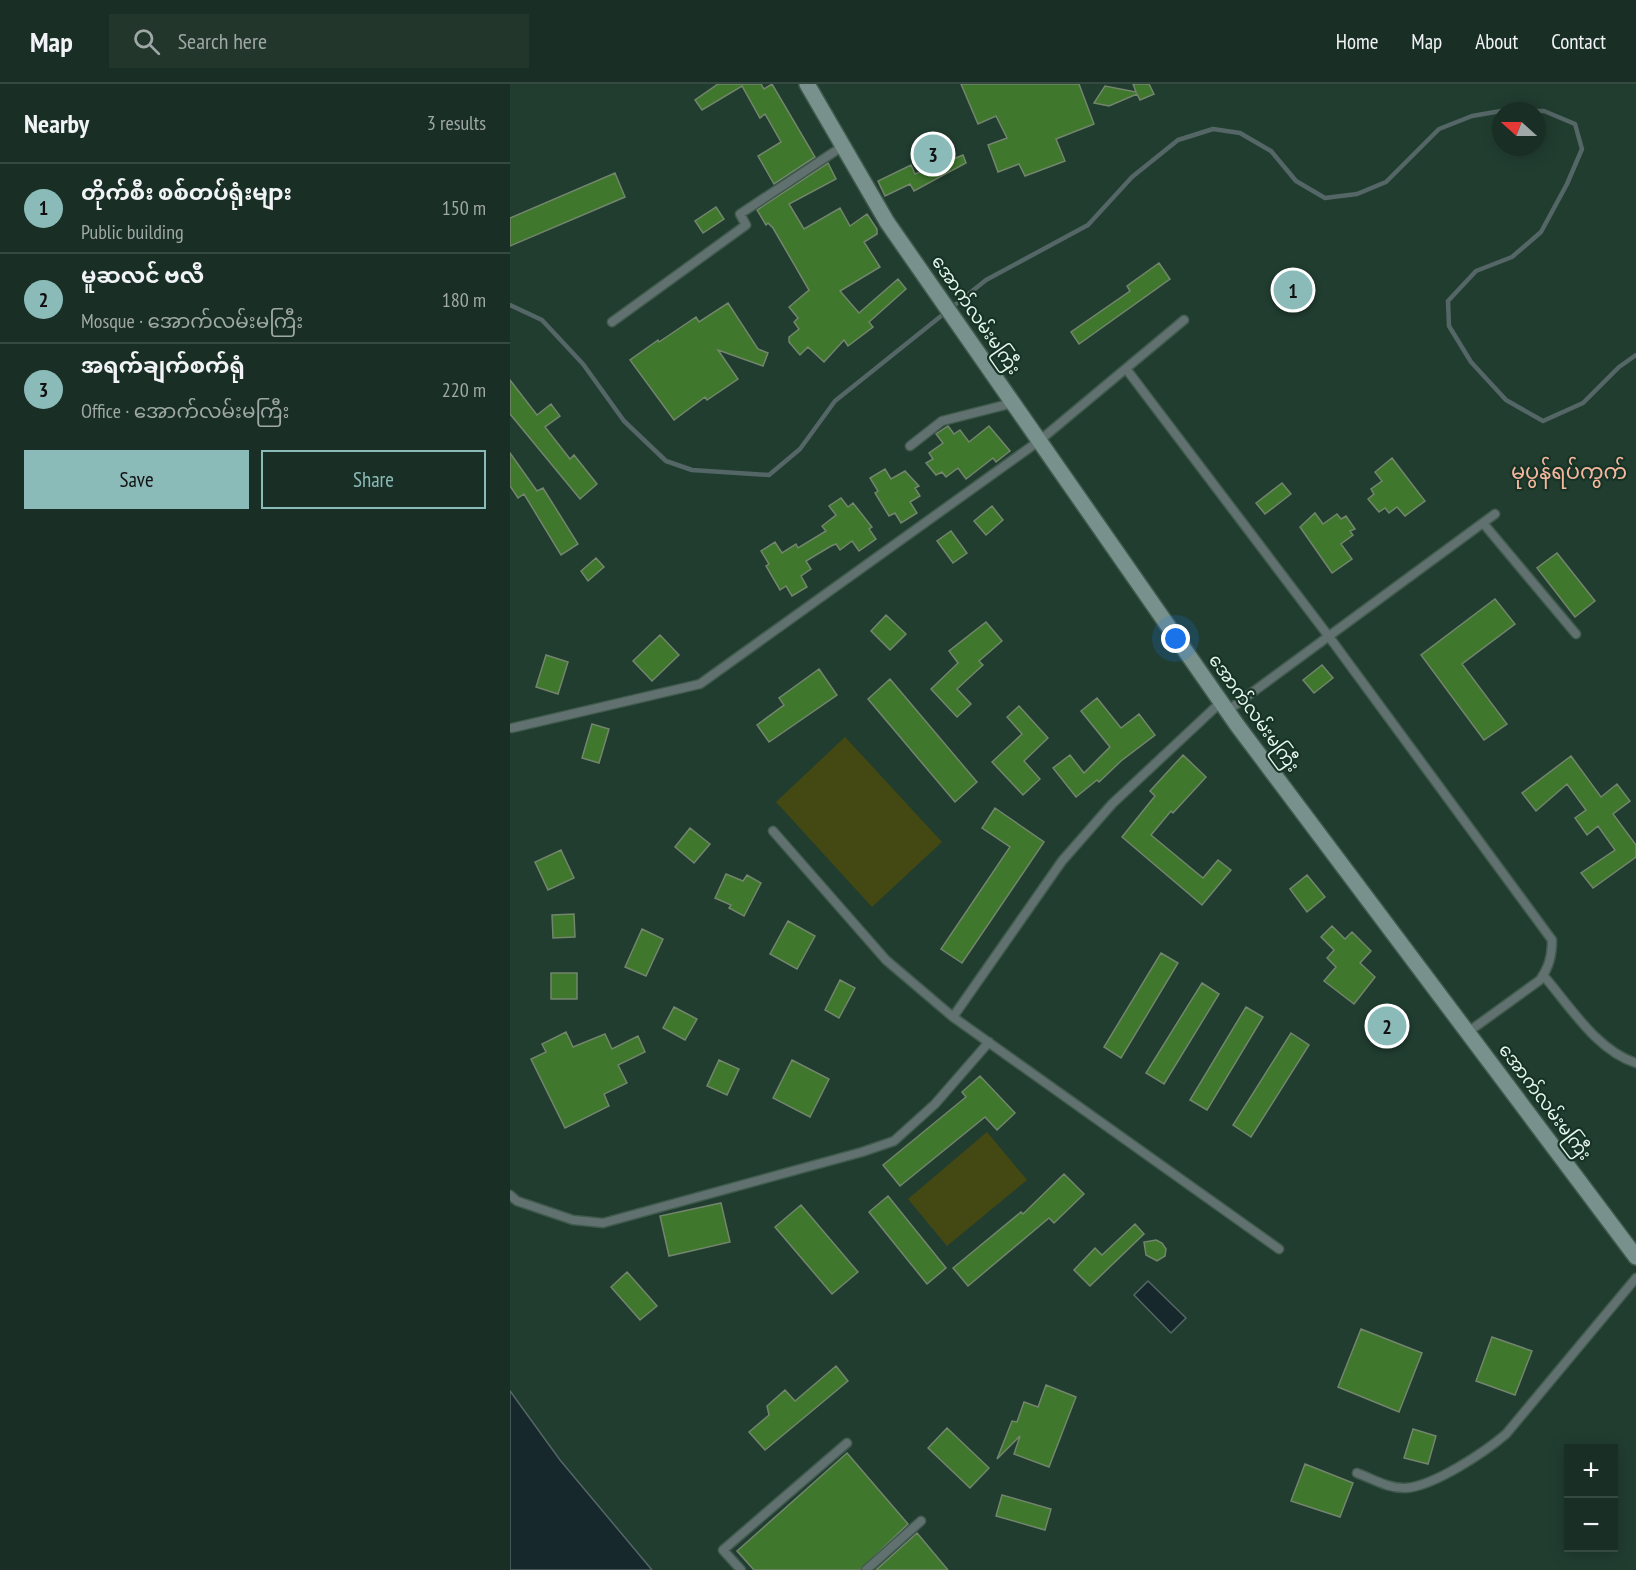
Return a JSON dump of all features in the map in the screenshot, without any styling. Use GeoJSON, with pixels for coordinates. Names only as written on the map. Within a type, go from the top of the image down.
{"type":"FeatureCollection","features":[{"type":"Feature","properties":{"kind":"main road","name":"အောက်လမ်းမကြီး"},"geometry":{"type":"LineString","coordinates":[[807,84],[887,222],[1224,706],[1636,1257]]}},
{"type":"Feature","properties":{"kind":"lane"},"geometry":{"type":"LineString","coordinates":[[612,322],[746,225],[740,214],[843,146]]}},
{"type":"Feature","properties":{"kind":"lane"},"geometry":{"type":"LineString","coordinates":[[512,728],[700,684],[1039,441],[1127,370],[1184,320]]}},
{"type":"Feature","properties":{"kind":"lane"},"geometry":{"type":"LineString","coordinates":[[1127,370],[1330,638],[1552,940],[1552,953],[1543,975],[1468,1032]]}},
{"type":"Feature","properties":{"kind":"lane"},"geometry":{"type":"LineString","coordinates":[[910,446],[942,421],[1013,403]]}},
{"type":"Feature","properties":{"kind":"lane"},"geometry":{"type":"LineString","coordinates":[[954,1017],[1062,861],[1112,804],[1224,706],[1330,638],[1495,514]]}},
{"type":"Feature","properties":{"kind":"lane"},"geometry":{"type":"LineString","coordinates":[[1483,523],[1576,634]]}},
{"type":"Feature","properties":{"kind":"lane"},"geometry":{"type":"LineString","coordinates":[[773,831],[886,960],[954,1017],[1279,1249]]}},
{"type":"Feature","properties":{"kind":"lane"},"geometry":{"type":"LineString","coordinates":[[1543,975],[1603,1045],[1620,1058],[1636,1064]]}},
{"type":"Feature","properties":{"kind":"lane"},"geometry":{"type":"LineString","coordinates":[[510,1195],[517,1201],[573,1220],[603,1222],[862,1152],[894,1141],[934,1104],[988,1042]]}},
{"type":"Feature","properties":{"kind":"lane"},"geometry":{"type":"LineString","coordinates":[[1357,1473],[1389,1486],[1408,1488],[1483,1454],[1506,1434],[1636,1278]]}},
{"type":"Feature","properties":{"kind":"lane"},"geometry":{"type":"LineString","coordinates":[[741,1570],[723,1550],[847,1443]]}},
{"type":"Feature","properties":{"kind":"lane"},"geometry":{"type":"LineString","coordinates":[[866,1570],[921,1521]]}},
{"type":"Feature","properties":{"kind":"green space"},"geometry":{"type":"Polygon","coordinates":[[[845,737],[942,842],[872,907],[776,802],[845,737]]]}},
{"type":"Feature","properties":{"kind":"green space"},"geometry":{"type":"Polygon","coordinates":[[[987,1132],[1027,1180],[947,1246],[908,1199],[987,1132]]]}},
{"type":"Feature","properties":{"kind":"shaded area"},"geometry":{"type":"Polygon","coordinates":[[[1148,1281],[1186,1318],[1171,1333],[1134,1295],[1148,1281]]]}},
{"type":"Feature","properties":{"kind":"shaded area"},"geometry":{"type":"Polygon","coordinates":[[[510,1391],[560,1460],[652,1570],[510,1570],[510,1391]]]}},
{"type":"Feature","properties":{"kind":"building"},"geometry":{"type":"Polygon","coordinates":[[[718,84],[761,84],[764,89],[772,84],[815,157],[774,184],[758,156],[781,142],[765,114],[760,118],[742,86],[702,110],[695,100],[718,84]]]}},
{"type":"Feature","properties":{"kind":"building"},"geometry":{"type":"Polygon","coordinates":[[[961,84],[1079,84],[1094,124],[1056,139],[1065,161],[1025,176],[1019,164],[998,172],[988,145],[1007,138],[996,116],[978,124],[961,84]]]}},
{"type":"Feature","properties":{"kind":"building"},"geometry":{"type":"Polygon","coordinates":[[[1133,84],[1149,84],[1154,94],[1140,100],[1137,94],[1109,106],[1094,103],[1105,86],[1136,92],[1133,84]]]}},
{"type":"Feature","properties":{"kind":"building"},"geometry":{"type":"Polygon","coordinates":[[[963,155],[966,163],[914,191],[910,184],[885,196],[878,181],[911,165],[915,174],[963,155]]]}},
{"type":"Feature","properties":{"kind":"building"},"geometry":{"type":"Polygon","coordinates":[[[828,163],[836,179],[789,204],[804,229],[840,208],[850,226],[867,214],[877,229],[877,234],[864,242],[880,267],[840,291],[859,313],[898,279],[906,289],[869,322],[873,327],[848,346],[844,340],[824,362],[808,347],[800,355],[789,342],[789,337],[799,329],[794,322],[798,318],[789,307],[809,290],[773,228],[768,223],[766,225],[757,210],[828,163]]]}},
{"type":"Feature","properties":{"kind":"building"},"geometry":{"type":"Polygon","coordinates":[[[615,173],[625,197],[510,246],[510,218],[615,173]]]}},
{"type":"Feature","properties":{"kind":"building"},"geometry":{"type":"Polygon","coordinates":[[[716,207],[724,219],[703,233],[695,221],[716,207]]]}},
{"type":"Feature","properties":{"kind":"building"},"geometry":{"type":"Polygon","coordinates":[[[1159,263],[1170,279],[1079,344],[1071,332],[1130,291],[1127,286],[1159,263]]]}},
{"type":"Feature","properties":{"kind":"building"},"geometry":{"type":"Polygon","coordinates":[[[1293,283],[1304,295],[1295,303],[1284,291],[1293,283]]]}},
{"type":"Feature","properties":{"kind":"building"},"geometry":{"type":"Polygon","coordinates":[[[728,303],[758,349],[768,353],[763,366],[718,350],[738,379],[707,400],[705,397],[674,420],[630,360],[696,317],[699,322],[728,303]]]}},
{"type":"Feature","properties":{"kind":"building"},"geometry":{"type":"Polygon","coordinates":[[[510,380],[537,415],[551,404],[560,416],[545,427],[570,459],[574,455],[597,484],[580,499],[510,414],[510,380]]]}},
{"type":"Feature","properties":{"kind":"building"},"geometry":{"type":"Polygon","coordinates":[[[948,426],[954,434],[960,430],[969,442],[989,426],[1010,451],[996,462],[993,458],[966,479],[958,468],[946,477],[942,472],[936,475],[926,463],[933,459],[929,453],[943,443],[936,434],[948,426]]]}},
{"type":"Feature","properties":{"kind":"building"},"geometry":{"type":"Polygon","coordinates":[[[510,453],[537,491],[543,488],[578,544],[561,555],[524,494],[518,498],[510,486],[510,453]]]}},
{"type":"Feature","properties":{"kind":"building"},"geometry":{"type":"Polygon","coordinates":[[[1392,458],[1425,501],[1405,516],[1397,507],[1389,513],[1385,508],[1379,512],[1368,499],[1374,494],[1371,489],[1382,481],[1375,472],[1392,458]]]}},
{"type":"Feature","properties":{"kind":"building"},"geometry":{"type":"Polygon","coordinates":[[[885,469],[891,479],[905,471],[919,486],[915,488],[920,496],[910,502],[917,513],[901,523],[895,513],[889,516],[875,493],[878,491],[870,478],[885,469]]]}},
{"type":"Feature","properties":{"kind":"building"},"geometry":{"type":"Polygon","coordinates":[[[1282,483],[1291,494],[1265,514],[1256,503],[1282,483]]]}},
{"type":"Feature","properties":{"kind":"building"},"geometry":{"type":"Polygon","coordinates":[[[841,498],[848,507],[853,503],[872,527],[869,529],[876,539],[859,551],[852,541],[840,550],[836,544],[831,546],[806,561],[811,569],[801,576],[807,587],[792,596],[786,586],[780,590],[766,566],[769,564],[761,551],[775,542],[782,553],[796,544],[798,548],[826,531],[822,526],[836,515],[829,506],[841,498]]]}},
{"type":"Feature","properties":{"kind":"building"},"geometry":{"type":"Polygon","coordinates":[[[992,506],[1003,520],[986,535],[974,521],[992,506]]]}},
{"type":"Feature","properties":{"kind":"building"},"geometry":{"type":"Polygon","coordinates":[[[1315,513],[1323,524],[1337,514],[1341,519],[1346,516],[1355,529],[1350,531],[1353,535],[1341,544],[1352,559],[1332,573],[1300,527],[1315,513]]]}},
{"type":"Feature","properties":{"kind":"building"},"geometry":{"type":"Polygon","coordinates":[[[951,531],[967,553],[953,563],[937,541],[951,531]]]}},
{"type":"Feature","properties":{"kind":"building"},"geometry":{"type":"Polygon","coordinates":[[[1557,553],[1595,601],[1575,617],[1537,568],[1557,553]]]}},
{"type":"Feature","properties":{"kind":"building"},"geometry":{"type":"Polygon","coordinates":[[[596,558],[604,567],[588,581],[581,571],[596,558]]]}},
{"type":"Feature","properties":{"kind":"building"},"geometry":{"type":"Polygon","coordinates":[[[1495,599],[1515,624],[1462,664],[1507,724],[1484,740],[1421,655],[1495,599]]]}},
{"type":"Feature","properties":{"kind":"building"},"geometry":{"type":"Polygon","coordinates":[[[886,615],[906,634],[890,650],[871,631],[886,615]]]}},
{"type":"Feature","properties":{"kind":"building"},"geometry":{"type":"Polygon","coordinates":[[[986,622],[1002,641],[979,661],[983,665],[957,689],[971,704],[957,717],[931,689],[958,663],[949,651],[986,622]]]}},
{"type":"Feature","properties":{"kind":"building"},"geometry":{"type":"Polygon","coordinates":[[[660,635],[679,655],[652,681],[633,661],[660,635]]]}},
{"type":"Feature","properties":{"kind":"building"},"geometry":{"type":"Polygon","coordinates":[[[546,655],[568,662],[558,694],[536,687],[546,655]]]}},
{"type":"Feature","properties":{"kind":"building"},"geometry":{"type":"Polygon","coordinates":[[[1322,665],[1333,678],[1314,693],[1303,680],[1322,665]]]}},
{"type":"Feature","properties":{"kind":"building"},"geometry":{"type":"Polygon","coordinates":[[[819,669],[837,695],[769,742],[757,725],[784,705],[779,698],[819,669]]]}},
{"type":"Feature","properties":{"kind":"building"},"geometry":{"type":"Polygon","coordinates":[[[890,679],[977,782],[955,802],[868,699],[890,679]]]}},
{"type":"Feature","properties":{"kind":"building"},"geometry":{"type":"Polygon","coordinates":[[[1097,698],[1121,728],[1139,714],[1155,735],[1121,761],[1099,782],[1097,780],[1076,797],[1053,768],[1070,755],[1084,773],[1110,747],[1081,711],[1097,698]]]}},
{"type":"Feature","properties":{"kind":"building"},"geometry":{"type":"Polygon","coordinates":[[[1019,706],[1048,738],[1024,761],[1040,779],[1023,795],[992,762],[1022,734],[1007,717],[1019,706]]]}},
{"type":"Feature","properties":{"kind":"building"},"geometry":{"type":"Polygon","coordinates":[[[592,724],[609,729],[599,763],[582,758],[592,724]]]}},
{"type":"Feature","properties":{"kind":"building"},"geometry":{"type":"Polygon","coordinates":[[[1183,755],[1206,777],[1173,813],[1171,811],[1151,835],[1203,878],[1218,860],[1231,870],[1202,905],[1122,837],[1155,796],[1150,791],[1183,755]]]}},
{"type":"Feature","properties":{"kind":"building"},"geometry":{"type":"Polygon","coordinates":[[[1571,756],[1601,797],[1617,784],[1630,801],[1613,814],[1636,845],[1636,857],[1593,888],[1581,873],[1615,850],[1598,826],[1587,835],[1575,818],[1586,810],[1567,784],[1536,811],[1522,793],[1571,756]]]}},
{"type":"Feature","properties":{"kind":"building"},"geometry":{"type":"Polygon","coordinates":[[[995,808],[1044,842],[962,963],[941,949],[1010,847],[982,828],[995,808]]]}},
{"type":"Feature","properties":{"kind":"building"},"geometry":{"type":"Polygon","coordinates":[[[690,828],[710,844],[694,863],[675,847],[690,828]]]}},
{"type":"Feature","properties":{"kind":"building"},"geometry":{"type":"Polygon","coordinates":[[[561,850],[574,878],[548,890],[535,862],[561,850]]]}},
{"type":"Feature","properties":{"kind":"building"},"geometry":{"type":"Polygon","coordinates":[[[726,874],[743,881],[747,875],[761,883],[744,916],[729,908],[731,905],[715,898],[726,874]]]}},
{"type":"Feature","properties":{"kind":"building"},"geometry":{"type":"Polygon","coordinates":[[[1307,875],[1325,897],[1307,912],[1290,889],[1307,875]]]}},
{"type":"Feature","properties":{"kind":"building"},"geometry":{"type":"Polygon","coordinates":[[[574,914],[575,937],[553,938],[552,915],[574,914]]]}},
{"type":"Feature","properties":{"kind":"building"},"geometry":{"type":"Polygon","coordinates":[[[788,921],[815,936],[797,969],[770,954],[788,921]]]}},
{"type":"Feature","properties":{"kind":"building"},"geometry":{"type":"Polygon","coordinates":[[[1332,926],[1345,939],[1352,932],[1371,951],[1360,963],[1375,977],[1354,1004],[1324,981],[1336,967],[1327,958],[1334,950],[1321,937],[1332,926]]]}},
{"type":"Feature","properties":{"kind":"building"},"geometry":{"type":"Polygon","coordinates":[[[642,929],[663,939],[646,976],[625,967],[642,929]]]}},
{"type":"Feature","properties":{"kind":"building"},"geometry":{"type":"Polygon","coordinates":[[[1161,953],[1178,963],[1121,1058],[1104,1047],[1161,953]]]}},
{"type":"Feature","properties":{"kind":"building"},"geometry":{"type":"Polygon","coordinates":[[[551,973],[577,973],[577,999],[551,999],[551,973]]]}},
{"type":"Feature","properties":{"kind":"building"},"geometry":{"type":"Polygon","coordinates":[[[840,980],[855,988],[839,1018],[825,1010],[840,980]]]}},
{"type":"Feature","properties":{"kind":"building"},"geometry":{"type":"Polygon","coordinates":[[[1202,983],[1219,994],[1164,1084],[1146,1073],[1202,983]]]}},
{"type":"Feature","properties":{"kind":"building"},"geometry":{"type":"Polygon","coordinates":[[[674,1007],[697,1019],[685,1040],[663,1028],[674,1007]]]}},
{"type":"Feature","properties":{"kind":"building"},"geometry":{"type":"Polygon","coordinates":[[[1246,1007],[1263,1017],[1207,1110],[1190,1100],[1246,1007]]]}},
{"type":"Feature","properties":{"kind":"building"},"geometry":{"type":"Polygon","coordinates":[[[1395,1011],[1398,1029],[1374,1033],[1371,1015],[1395,1011]]]}},
{"type":"Feature","properties":{"kind":"building"},"geometry":{"type":"Polygon","coordinates":[[[566,1032],[573,1047],[605,1034],[612,1049],[638,1036],[645,1052],[618,1065],[627,1083],[604,1094],[609,1106],[565,1128],[531,1059],[546,1052],[542,1044],[566,1032]]]}},
{"type":"Feature","properties":{"kind":"building"},"geometry":{"type":"Polygon","coordinates":[[[1291,1033],[1309,1045],[1251,1137],[1233,1125],[1291,1033]]]}},
{"type":"Feature","properties":{"kind":"building"},"geometry":{"type":"Polygon","coordinates":[[[719,1060],[739,1069],[727,1095],[707,1086],[719,1060]]]}},
{"type":"Feature","properties":{"kind":"building"},"geometry":{"type":"Polygon","coordinates":[[[792,1060],[829,1079],[810,1117],[773,1098],[792,1060]]]}},
{"type":"Feature","properties":{"kind":"building"},"geometry":{"type":"Polygon","coordinates":[[[980,1076],[1015,1113],[997,1130],[985,1117],[900,1186],[883,1165],[966,1097],[962,1092],[980,1076]]]}},
{"type":"Feature","properties":{"kind":"building"},"geometry":{"type":"Polygon","coordinates":[[[1064,1174],[1084,1194],[1054,1223],[1049,1218],[968,1286],[953,1268],[1021,1212],[1023,1214],[1064,1174]]]}},
{"type":"Feature","properties":{"kind":"building"},"geometry":{"type":"Polygon","coordinates":[[[888,1196],[946,1268],[927,1284],[869,1212],[888,1196]]]}},
{"type":"Feature","properties":{"kind":"building"},"geometry":{"type":"Polygon","coordinates":[[[721,1203],[730,1242],[669,1256],[660,1216],[721,1203]]]}},
{"type":"Feature","properties":{"kind":"building"},"geometry":{"type":"Polygon","coordinates":[[[801,1205],[858,1272],[832,1294],[775,1227],[801,1205]]]}},
{"type":"Feature","properties":{"kind":"building"},"geometry":{"type":"Polygon","coordinates":[[[1135,1224],[1144,1234],[1090,1286],[1074,1270],[1095,1248],[1102,1255],[1135,1224]]]}},
{"type":"Feature","properties":{"kind":"building"},"geometry":{"type":"Polygon","coordinates":[[[1156,1240],[1166,1249],[1165,1256],[1157,1261],[1146,1255],[1144,1242],[1156,1240]]]}},
{"type":"Feature","properties":{"kind":"building"},"geometry":{"type":"Polygon","coordinates":[[[627,1272],[657,1306],[640,1320],[611,1287],[627,1272]]]}},
{"type":"Feature","properties":{"kind":"building"},"geometry":{"type":"Polygon","coordinates":[[[1361,1329],[1422,1353],[1399,1412],[1338,1387],[1361,1329]]]}},
{"type":"Feature","properties":{"kind":"building"},"geometry":{"type":"Polygon","coordinates":[[[1492,1337],[1532,1351],[1515,1395],[1476,1381],[1492,1337]]]}},
{"type":"Feature","properties":{"kind":"building"},"geometry":{"type":"Polygon","coordinates":[[[836,1366],[848,1381],[765,1450],[749,1432],[769,1415],[767,1406],[785,1390],[795,1401],[836,1366]]]}},
{"type":"Feature","properties":{"kind":"building"},"geometry":{"type":"Polygon","coordinates":[[[1046,1385],[1076,1397],[1049,1467],[1014,1454],[1020,1436],[997,1459],[1012,1421],[1017,1422],[1024,1402],[1038,1407],[1046,1385]]]}},
{"type":"Feature","properties":{"kind":"building"},"geometry":{"type":"Polygon","coordinates":[[[947,1428],[989,1468],[970,1488],[928,1448],[947,1428]]]}},
{"type":"Feature","properties":{"kind":"building"},"geometry":{"type":"Polygon","coordinates":[[[1413,1429],[1436,1436],[1428,1464],[1404,1458],[1413,1429]]]}},
{"type":"Feature","properties":{"kind":"building"},"geometry":{"type":"Polygon","coordinates":[[[847,1453],[908,1524],[860,1570],[754,1570],[737,1551],[847,1453]]]}},
{"type":"Feature","properties":{"kind":"building"},"geometry":{"type":"Polygon","coordinates":[[[1305,1464],[1353,1483],[1340,1517],[1291,1501],[1305,1464]]]}},
{"type":"Feature","properties":{"kind":"building"},"geometry":{"type":"Polygon","coordinates":[[[1002,1495],[1051,1509],[1045,1530],[996,1516],[1002,1495]]]}},
{"type":"Feature","properties":{"kind":"building"},"geometry":{"type":"Polygon","coordinates":[[[917,1533],[948,1570],[876,1570],[917,1533]]]}},
{"type":"Feature","properties":{"kind":"waterway"},"geometry":{"type":"LineString","coordinates":[[1546,112],[1575,124],[1582,149],[1567,184],[1541,232],[1512,257],[1476,271],[1448,301],[1449,326],[1471,362],[1506,400],[1543,421],[1583,403],[1619,367],[1636,355]]}},
{"type":"Feature","properties":{"kind":"waterway"},"geometry":{"type":"LineString","coordinates":[[510,305],[542,320],[583,364],[624,421],[666,461],[692,470],[769,475],[800,449],[835,401],[986,280],[1088,225],[1132,177],[1178,140],[1213,129],[1240,133],[1271,151],[1296,181],[1325,198],[1357,194],[1386,182],[1439,129],[1472,116],[1492,113]]}},
{"type":"Feature","properties":{"kind":"place","name":"အရက်ချက်စက်ရုံ"},"geometry":{"type":"Point","coordinates":[933,154]}},
{"type":"Feature","properties":{"kind":"place","name":"တိုက်စီး စစ်တပ်ရုံးများ"},"geometry":{"type":"Point","coordinates":[1293,290]}},
{"type":"Feature","properties":{"kind":"place","name":"မူဆလင် ဗလီ"},"geometry":{"type":"Point","coordinates":[1387,1026]}},
{"type":"Feature","properties":{"kind":"district","name":"မုပွန်ရပ်ကွက်"},"geometry":{"type":"Point","coordinates":[1569,472]}}]}
